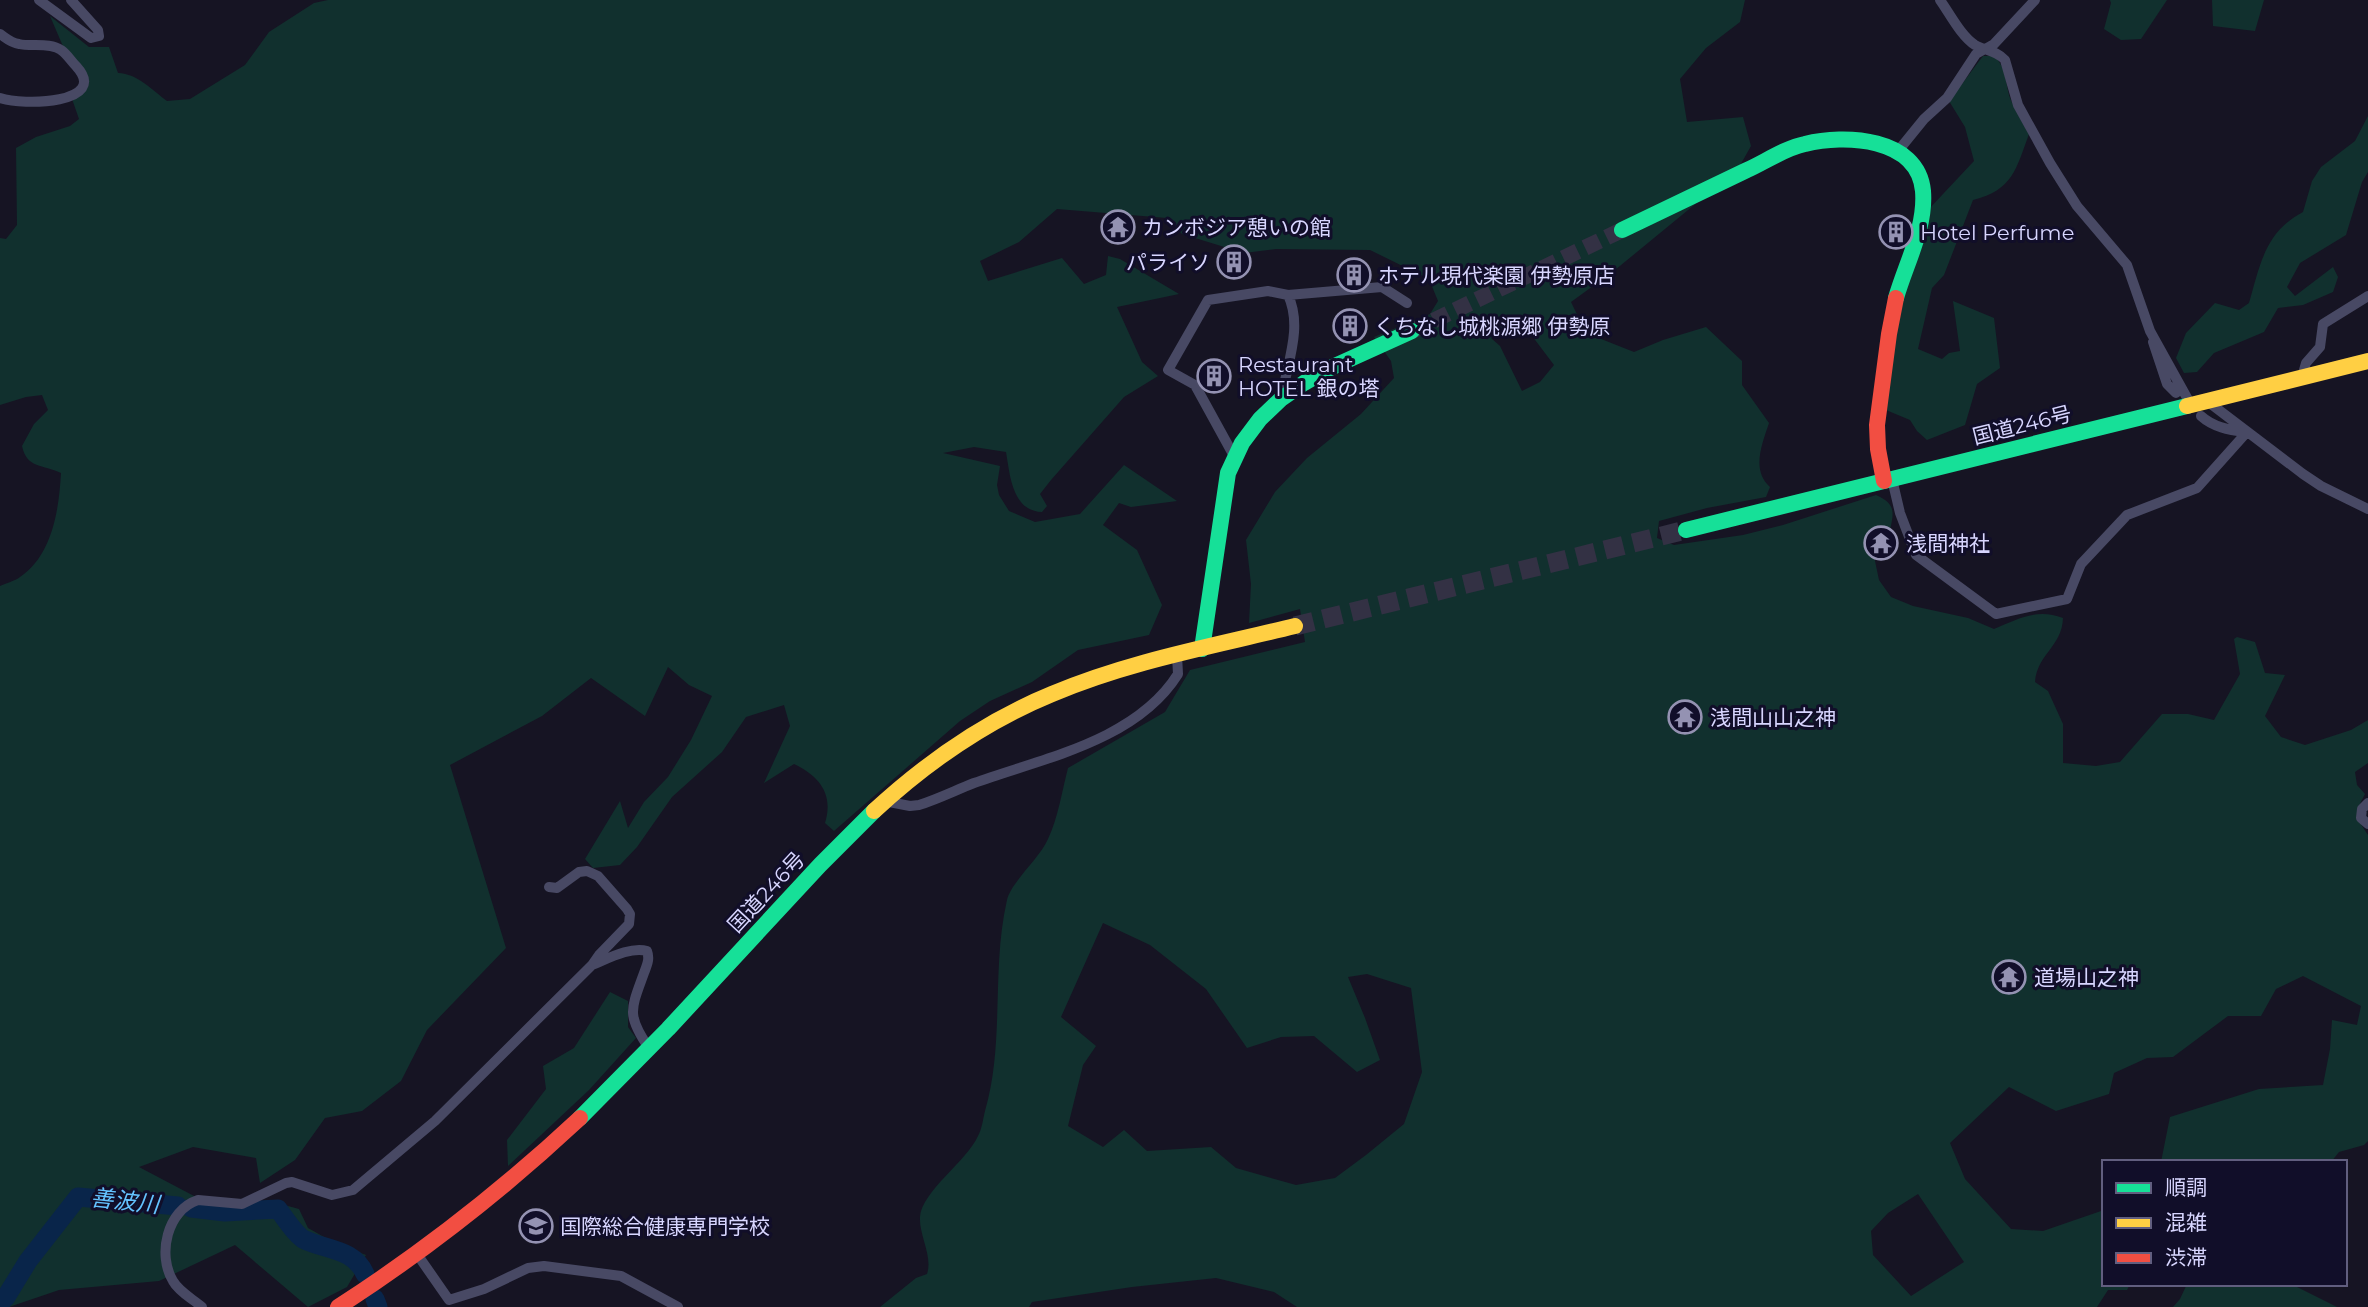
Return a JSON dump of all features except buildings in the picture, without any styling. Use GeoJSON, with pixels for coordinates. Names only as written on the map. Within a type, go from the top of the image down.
{"type":"FeatureCollection","features":[{"type":"Feature","properties":{"kind":"main road"},"geometry":{"type":"LineString","coordinates":[[1622,230],[1802,144],[1827,140],[1873,142],[1898,151],[1916,167],[1923,190],[1922,215],[1894,305],[1876,437],[1888,480]]}},
{"type":"Feature","properties":{"kind":"main road"},"geometry":{"type":"LineString","coordinates":[[1202,649],[1224,494],[1234,456],[1258,420],[1282,396],[1322,373],[1412,331]]}},
{"type":"Feature","properties":{"kind":"main road","name":"国道246号"},"geometry":{"type":"LineString","coordinates":[[1686,530],[2200,407],[2368,361]]}},
{"type":"Feature","properties":{"kind":"main road","name":"国道246号"},"geometry":{"type":"LineString","coordinates":[[338,1307],[464,1219],[550,1147],[649,1048],[836,848],[884,801],[939,757],[996,722],[1081,682],[1295,626]]}},
{"type":"Feature","properties":{"kind":"street"},"geometry":{"type":"LineString","coordinates":[[39,0],[91,38],[99,36],[98,30],[71,0]]}},
{"type":"Feature","properties":{"kind":"street"},"geometry":{"type":"LineString","coordinates":[[1940,0],[1976,46],[2000,54],[2005,60],[2018,105],[2050,163],[2077,206],[2127,265],[2152,335],[2208,422],[2229,430],[2247,432]]}},
{"type":"Feature","properties":{"kind":"street"},"geometry":{"type":"LineString","coordinates":[[1898,151],[1924,119],[1947,98],[1976,54],[1994,44],[2035,0]]}},
{"type":"Feature","properties":{"kind":"street"},"geometry":{"type":"LineString","coordinates":[[0,34],[21,45],[55,47],[62,50],[82,72],[86,81],[77,93],[46,103],[25,104],[0,98]]}},
{"type":"Feature","properties":{"kind":"street"},"geometry":{"type":"LineString","coordinates":[[1234,456],[1195,385],[1168,370],[1208,300],[1268,291],[1288,295],[1382,287],[1407,303]]}},
{"type":"Feature","properties":{"kind":"street"},"geometry":{"type":"LineString","coordinates":[[1282,396],[1294,329],[1294,311],[1288,295]]}},
{"type":"Feature","properties":{"kind":"street"},"geometry":{"type":"LineString","coordinates":[[2302,377],[2306,363],[2320,347],[2323,324],[2368,296]]}},
{"type":"Feature","properties":{"kind":"street"},"geometry":{"type":"LineString","coordinates":[[2152,335],[2154,349],[2167,384],[2176,393]]}},
{"type":"Feature","properties":{"kind":"street"},"geometry":{"type":"LineString","coordinates":[[2200,407],[2247,432],[2321,486],[2368,509]]}},
{"type":"Feature","properties":{"kind":"street"},"geometry":{"type":"LineString","coordinates":[[1888,480],[1916,555],[1996,614],[2067,599],[2081,564],[2127,514],[2197,488],[2247,432]]}},
{"type":"Feature","properties":{"kind":"street"},"geometry":{"type":"LineString","coordinates":[[884,801],[911,806],[919,804],[975,783],[1033,766],[1091,743],[1140,714],[1159,696],[1178,674],[1177,655]]}},
{"type":"Feature","properties":{"kind":"street"},"geometry":{"type":"LineString","coordinates":[[2368,803],[2362,809],[2361,818],[2368,824]]}},
{"type":"Feature","properties":{"kind":"street"},"geometry":{"type":"LineString","coordinates":[[202,1307],[174,1283],[169,1270],[165,1246],[167,1234],[183,1210],[198,1200],[242,1204],[286,1183],[332,1195],[353,1190],[435,1121],[592,965],[629,924],[630,914],[598,876],[591,872],[579,872],[559,887],[549,887]]}},
{"type":"Feature","properties":{"kind":"street"},"geometry":{"type":"LineString","coordinates":[[592,965],[634,951],[647,951],[649,959],[634,1001],[633,1019],[635,1028],[649,1048]]}},
{"type":"Feature","properties":{"kind":"street"},"geometry":{"type":"LineString","coordinates":[[417,1254],[449,1300],[484,1289],[528,1268],[544,1266],[621,1276],[678,1307]]}},
{"type":"Feature","properties":{"kind":"green space"},"geometry":{"type":"Polygon","coordinates":[[[328,0],[1745,0],[1740,22],[1706,48],[1680,79],[1687,122],[1743,117],[1751,146],[1738,169],[1615,270],[1571,302],[1586,333],[1634,352],[1706,327],[1742,361],[1742,385],[1769,423],[1759,465],[1764,480],[1770,487],[1766,497],[1707,508],[1659,521],[1657,538],[1674,545],[1743,535],[1876,495],[1883,498],[1892,509],[1890,530],[1871,542],[1879,580],[1891,597],[1913,606],[1968,618],[1994,629],[2036,614],[2063,618],[2062,628],[2040,664],[2035,682],[2048,691],[2063,724],[2063,763],[2096,766],[2120,762],[2162,714],[2188,714],[2214,720],[2240,674],[2234,639],[2237,637],[2255,642],[2265,673],[2285,675],[2265,716],[2281,737],[2305,745],[2351,730],[2368,720],[2368,763],[2355,772],[2357,785],[2365,794],[2358,815],[2368,835],[2368,1141],[2364,1145],[2339,1152],[2333,1160],[2161,1160],[2170,1117],[2259,1089],[2323,1085],[2332,1020],[2357,1025],[2361,1006],[2303,976],[2276,989],[2261,1016],[2228,1016],[2173,1057],[2147,1058],[2114,1073],[2109,1094],[2056,1111],[2009,1087],[1950,1143],[1965,1179],[2011,1229],[2043,1231],[2102,1211],[2102,1286],[2129,1286],[2127,1290],[2108,1290],[2097,1307],[1297,1307],[1274,1292],[1216,1278],[1032,1302],[1029,1307],[880,1307],[916,1278],[927,1274],[928,1260],[920,1224],[923,1207],[936,1187],[965,1156],[981,1130],[995,1059],[1002,926],[1007,900],[1048,839],[1068,768],[1165,712],[1190,670],[1305,642],[1300,609],[1249,623],[1251,584],[1246,540],[1275,492],[1307,458],[1361,414],[1394,378],[1391,361],[1374,337],[1430,314],[1438,301],[1429,279],[1370,250],[1276,249],[1244,253],[1182,234],[1167,218],[1057,209],[1019,242],[980,261],[988,281],[1062,258],[1084,284],[1106,275],[1108,256],[1120,259],[1179,294],[1117,307],[1142,362],[1158,376],[1124,397],[1051,480],[1040,494],[1047,506],[1042,512],[1032,510],[1018,499],[1011,481],[1006,452],[974,447],[943,453],[1000,466],[997,485],[999,495],[1009,511],[1035,522],[1080,514],[1124,465],[1177,501],[1131,507],[1119,503],[1103,525],[1137,550],[1162,605],[1149,635],[1078,650],[1032,682],[990,701],[960,721],[834,831],[825,823],[826,795],[811,774],[794,764],[764,783],[790,726],[784,705],[746,717],[722,752],[672,797],[637,847],[620,865],[593,868],[585,859],[620,801],[628,828],[644,802],[668,777],[691,740],[712,696],[689,685],[668,667],[645,716],[591,678],[542,716],[450,765],[506,948],[427,1030],[401,1081],[362,1111],[325,1118],[295,1160],[260,1183],[256,1158],[193,1147],[139,1167],[232,1216],[266,1200],[299,1209],[308,1228],[333,1242],[366,1255],[347,1287],[308,1307],[235,1245],[159,1281],[59,1290],[9,1307],[0,1307],[0,586],[18,578],[31,568],[47,544],[56,515],[61,473],[32,462],[22,446],[34,424],[48,410],[42,395],[0,405],[0,238],[6,239],[17,225],[16,148],[36,137],[70,126],[79,119],[71,96],[85,83],[65,51],[50,16],[89,47],[109,47],[118,73],[138,79],[167,101],[190,99],[245,65],[269,32],[314,3],[328,0]],[[1523,324],[1491,338],[1500,346],[1522,391],[1540,382],[1554,365],[1523,324]],[[1103,923],[1061,1017],[1096,1046],[1083,1065],[1068,1126],[1103,1147],[1124,1130],[1147,1151],[1211,1147],[1236,1168],[1296,1185],[1335,1178],[1404,1124],[1422,1072],[1411,988],[1367,974],[1348,977],[1380,1060],[1357,1072],[1314,1036],[1281,1037],[1247,1048],[1206,989],[1150,945],[1103,923]],[[1918,1194],[1888,1213],[1871,1231],[1873,1255],[1911,1296],[1964,1262],[1918,1194]]]}},
{"type":"Feature","properties":{"kind":"green space"},"geometry":{"type":"Polygon","coordinates":[[[2110,0],[2167,0],[2141,39],[2121,40],[2104,29],[2110,0]]]}},
{"type":"Feature","properties":{"kind":"green space"},"geometry":{"type":"Polygon","coordinates":[[[2212,0],[2264,0],[2255,31],[2213,26],[2212,0]]]}},
{"type":"Feature","properties":{"kind":"green space"},"geometry":{"type":"Polygon","coordinates":[[[1983,56],[1994,56],[2001,65],[2010,98],[2029,134],[2016,168],[2005,184],[1986,196],[1973,200],[1944,275],[1932,288],[1918,349],[1942,359],[1949,353],[1960,351],[1953,301],[1994,318],[2000,368],[1977,384],[1965,425],[1927,440],[1910,420],[1886,410],[1894,328],[1928,210],[1974,161],[1965,127],[1949,101],[1983,56]]]}},
{"type":"Feature","properties":{"kind":"green space"},"geometry":{"type":"Polygon","coordinates":[[[2368,116],[2368,172],[2362,182],[2346,235],[2300,263],[2287,287],[2295,296],[2333,267],[2338,277],[2333,292],[2303,305],[2278,308],[2264,332],[2214,353],[2197,372],[2184,373],[2176,358],[2186,333],[2215,303],[2239,310],[2249,303],[2261,263],[2272,240],[2280,229],[2303,212],[2312,181],[2321,167],[2355,141],[2368,116]]]}},
{"type":"Feature","properties":{"kind":"green space"},"geometry":{"type":"Polygon","coordinates":[[[610,992],[628,1001],[628,1027],[636,1038],[589,1090],[508,1166],[507,1140],[546,1089],[543,1066],[574,1048],[610,992]]]}},
{"type":"Feature","properties":{"kind":"green space"},"geometry":{"type":"Polygon","coordinates":[[[2186,1286],[2295,1286],[2337,1307],[2173,1307],[2186,1286]]]}},
{"type":"Feature","properties":{"kind":"waterway","name":"善波川"},"geometry":{"type":"LineString","coordinates":[[0,1303],[28,1261],[78,1197],[178,1206]]}},
{"type":"Feature","properties":{"kind":"waterway","name":"善波川"},"geometry":{"type":"LineString","coordinates":[[191,1208],[225,1212],[278,1209],[303,1239],[346,1254],[360,1265],[365,1274]]}},
{"type":"Feature","properties":{"kind":"waterway","name":"善波川"},"geometry":{"type":"LineString","coordinates":[[375,1299],[378,1307]]}},
{"type":"Feature","properties":{"kind":"tunnel"},"geometry":{"type":"LineString","coordinates":[[1412,331],[1622,230]]}},
{"type":"Feature","properties":{"kind":"tunnel"},"geometry":{"type":"LineString","coordinates":[[1295,626],[1686,530]]}},
{"type":"Feature","properties":{"kind":"traffic: fast"},"geometry":{"type":"LineString","coordinates":[[1622,230],[1798,146],[1839,140],[1877,144],[1908,159],[1918,173],[1923,191],[1918,232],[1896,298]]}},
{"type":"Feature","properties":{"kind":"traffic: fast"},"geometry":{"type":"LineString","coordinates":[[1202,649],[1228,473],[1242,443],[1260,419],[1281,399],[1304,383],[1328,369],[1412,331]]}},
{"type":"Feature","properties":{"kind":"traffic: fast"},"geometry":{"type":"LineString","coordinates":[[1686,530],[2187,406]]}},
{"type":"Feature","properties":{"kind":"traffic: fast"},"geometry":{"type":"LineString","coordinates":[[580,1118],[874,811]]}},
{"type":"Feature","properties":{"kind":"traffic: slow"},"geometry":{"type":"LineString","coordinates":[[2187,406],[2368,361]]}},
{"type":"Feature","properties":{"kind":"traffic: slow"},"geometry":{"type":"LineString","coordinates":[[874,811],[914,776],[980,730],[1052,694],[1142,663],[1295,626]]}},
{"type":"Feature","properties":{"kind":"traffic: jam"},"geometry":{"type":"LineString","coordinates":[[1884,481],[1877,425],[1896,298]]}},
{"type":"Feature","properties":{"kind":"traffic: jam"},"geometry":{"type":"LineString","coordinates":[[338,1307],[463,1218],[580,1118]]}},
{"type":"Feature","properties":{"kind":"place","name":"カンボジア憩いの館"},"geometry":{"type":"Point","coordinates":[1118,227]}},
{"type":"Feature","properties":{"kind":"place","name":"Hotel Perfume"},"geometry":{"type":"Point","coordinates":[1896,232]}},
{"type":"Feature","properties":{"kind":"place","name":"パライソ"},"geometry":{"type":"Point","coordinates":[1234,262]}},
{"type":"Feature","properties":{"kind":"place","name":"ホテル現代楽園 伊勢原店"},"geometry":{"type":"Point","coordinates":[1354,275]}},
{"type":"Feature","properties":{"kind":"place","name":"くちなし城桃源郷 伊勢原"},"geometry":{"type":"Point","coordinates":[1350,326]}},
{"type":"Feature","properties":{"kind":"place","name":"Restaurant HOTEL 銀の塔"},"geometry":{"type":"Point","coordinates":[1214,376]}},
{"type":"Feature","properties":{"kind":"place","name":"浅間神社"},"geometry":{"type":"Point","coordinates":[1881,543]}},
{"type":"Feature","properties":{"kind":"place","name":"浅間山山之神"},"geometry":{"type":"Point","coordinates":[1685,717]}},
{"type":"Feature","properties":{"kind":"place","name":"道場山之神"},"geometry":{"type":"Point","coordinates":[2009,977]}},
{"type":"Feature","properties":{"kind":"place","name":"国際総合健康専門学校"},"geometry":{"type":"Point","coordinates":[536,1226]}}]}
